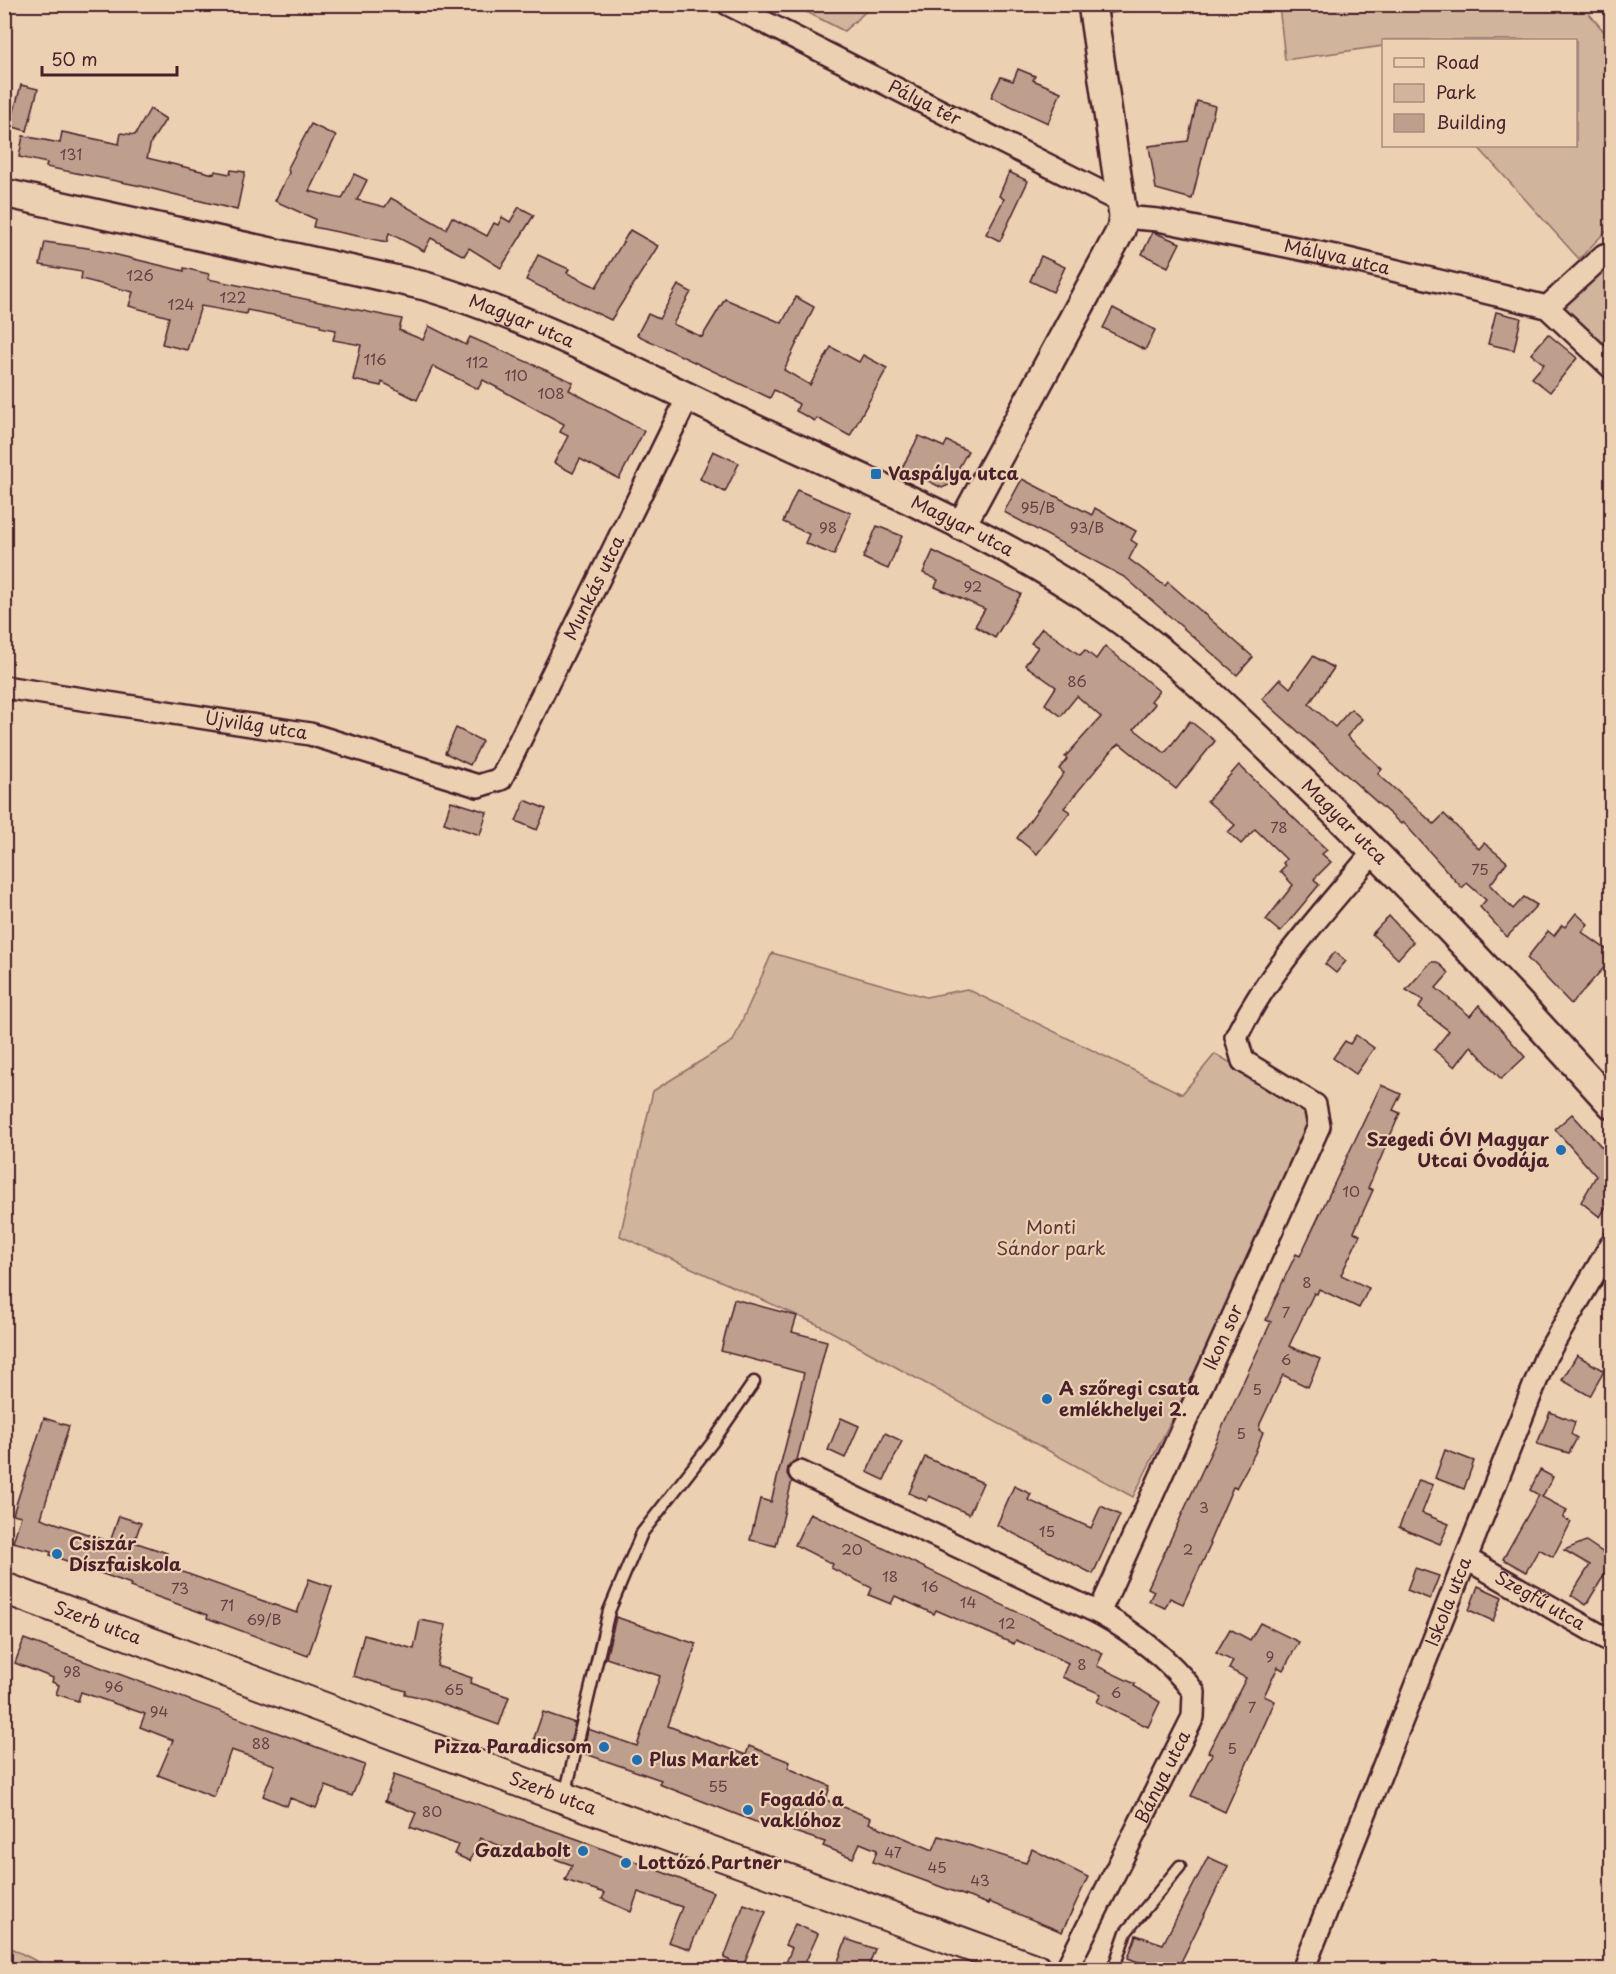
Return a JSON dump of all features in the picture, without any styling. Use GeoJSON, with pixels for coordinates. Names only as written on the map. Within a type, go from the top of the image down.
{"type":"FeatureCollection","features":[{"type":"Feature","properties":{"kind":"main road","name":"Szerb utca"},"geometry":{"type":"LineString","coordinates":[[4,1588],[564,1798],[1036,1970]]}},
{"type":"Feature","properties":{"kind":"street","name":"Pálya tér"},"geometry":{"type":"LineString","coordinates":[[728,4],[1122,209]]}},
{"type":"Feature","properties":{"kind":"street"},"geometry":{"type":"LineString","coordinates":[[961,526],[1121,230],[1122,209],[1092,4]]}},
{"type":"Feature","properties":{"kind":"street","name":"Magyar utca"},"geometry":{"type":"LineString","coordinates":[[4,193],[414,284],[478,302],[688,397],[961,526],[1029,561],[1137,631],[1258,738],[1375,850],[1449,927],[1611,1105]]}},
{"type":"Feature","properties":{"kind":"street","name":"Mályva utca"},"geometry":{"type":"LineString","coordinates":[[1122,209],[1158,220],[1335,256],[1547,307]]}},
{"type":"Feature","properties":{"kind":"street"},"geometry":{"type":"LineString","coordinates":[[1611,255],[1604,255],[1547,307],[1611,368]]}},
{"type":"Feature","properties":{"kind":"street","name":"Munkás utca"},"geometry":{"type":"LineString","coordinates":[[501,779],[688,397]]}},
{"type":"Feature","properties":{"kind":"street","name":"Újvilág utca"},"geometry":{"type":"LineString","coordinates":[[4,687],[310,734],[478,786],[501,779]]}},
{"type":"Feature","properties":{"kind":"street","name":"Ikon sor"},"geometry":{"type":"LineString","coordinates":[[1099,1612],[1319,1126],[1315,1105],[1243,1061],[1236,1038],[1247,1015],[1277,970],[1375,850]]}},
{"type":"Feature","properties":{"kind":"street","name":"Iskola utca"},"geometry":{"type":"LineString","coordinates":[[1304,1970],[1546,1356],[1611,1243]]}},
{"type":"Feature","properties":{"kind":"street"},"geometry":{"type":"LineString","coordinates":[[800,1472],[1099,1612]]}},
{"type":"Feature","properties":{"kind":"street","name":"Szegfű utca"},"geometry":{"type":"LineString","coordinates":[[1467,1559],[1611,1642]]}},
{"type":"Feature","properties":{"kind":"street","name":"Bánya utca"},"geometry":{"type":"LineString","coordinates":[[1066,1970],[1193,1717],[1194,1692],[1181,1675],[1119,1624],[1099,1612]]}},
{"type":"Feature","properties":{"kind":"lane"},"geometry":{"type":"LineString","coordinates":[[564,1798],[609,1611],[642,1533],[712,1443],[754,1382]]}},
{"type":"Feature","properties":{"kind":"lane"},"geometry":{"type":"LineString","coordinates":[[1113,1970],[1126,1932],[1180,1866]]}},
{"type":"Feature","properties":{"kind":"green space"},"geometry":{"type":"Polygon","coordinates":[[[1106,4],[1169,5],[1107,14],[1106,4]]]}},
{"type":"Feature","properties":{"kind":"green space"},"geometry":{"type":"Polygon","coordinates":[[[793,5],[873,5],[844,31],[793,5]]]}},
{"type":"Feature","properties":{"kind":"green space"},"geometry":{"type":"Polygon","coordinates":[[[1279,5],[1582,5],[1611,40],[1611,226],[1579,259],[1478,147],[1577,147],[1577,39],[1382,39],[1382,46],[1285,60],[1279,5]]]}},
{"type":"Feature","properties":{"kind":"green space"},"geometry":{"type":"Polygon","coordinates":[[[1611,261],[1611,361],[1562,307],[1611,261]]]}},
{"type":"Feature","properties":{"kind":"green space","name":"Monti Sándor park"},"geometry":{"type":"Polygon","coordinates":[[[772,953],[926,997],[967,989],[1182,1094],[1215,1054],[1306,1105],[1313,1124],[1309,1144],[1133,1497],[821,1326],[620,1236],[653,1091],[733,1041],[772,953]]]}},
{"type":"Feature","properties":{"kind":"green space"},"geometry":{"type":"Polygon","coordinates":[[[5,1945],[52,1969],[5,1969],[5,1945]]]}},
{"type":"Feature","properties":{"kind":"building"},"geometry":{"type":"Polygon","coordinates":[[[1018,69],[1035,76],[1033,80],[1061,92],[1048,123],[991,97],[1001,77],[1013,81],[1018,69]]]}},
{"type":"Feature","properties":{"kind":"building"},"geometry":{"type":"Polygon","coordinates":[[[21,85],[38,89],[27,131],[10,126],[21,85]]]}},
{"type":"Feature","properties":{"kind":"building"},"geometry":{"type":"Polygon","coordinates":[[[1197,101],[1215,106],[1192,199],[1156,189],[1149,146],[1188,141],[1197,101]]]}},
{"type":"Feature","properties":{"kind":"building"},"geometry":{"type":"Polygon","coordinates":[[[150,109],[166,119],[151,142],[147,158],[214,174],[215,171],[230,174],[231,170],[245,172],[237,210],[141,186],[46,167],[47,163],[19,157],[23,136],[60,143],[62,132],[119,144],[121,133],[135,135],[150,109]]]}},
{"type":"Feature","properties":{"kind":"building"},"geometry":{"type":"Polygon","coordinates":[[[311,124],[336,136],[309,191],[342,199],[354,174],[367,180],[357,200],[385,207],[391,198],[446,229],[452,217],[487,236],[494,223],[498,225],[502,217],[510,222],[519,207],[534,215],[501,268],[469,248],[464,256],[431,238],[424,251],[389,233],[387,242],[313,227],[315,219],[275,201],[289,173],[288,168],[311,124]]]}},
{"type":"Feature","properties":{"kind":"building"},"geometry":{"type":"Polygon","coordinates":[[[1009,172],[1028,181],[1000,241],[986,234],[1004,199],[999,196],[1009,172]]]}},
{"type":"Feature","properties":{"kind":"building"},"geometry":{"type":"Polygon","coordinates":[[[630,230],[658,246],[611,320],[526,280],[538,255],[569,269],[567,273],[596,287],[630,230]]]}},
{"type":"Feature","properties":{"kind":"building"},"geometry":{"type":"Polygon","coordinates":[[[1153,232],[1180,243],[1168,267],[1142,254],[1153,232]]]}},
{"type":"Feature","properties":{"kind":"building"},"geometry":{"type":"Polygon","coordinates":[[[45,242],[88,248],[184,271],[184,268],[209,274],[208,279],[402,319],[399,330],[423,340],[429,326],[466,345],[470,337],[573,382],[569,390],[644,431],[619,479],[580,459],[573,473],[554,463],[568,436],[560,432],[564,424],[483,380],[478,389],[433,366],[417,400],[382,382],[381,386],[353,380],[361,345],[333,340],[336,330],[320,327],[320,324],[247,310],[246,314],[201,306],[187,350],[162,344],[169,317],[129,306],[133,292],[81,279],[82,272],[40,265],[45,242]]]}},
{"type":"Feature","properties":{"kind":"building"},"geometry":{"type":"Polygon","coordinates":[[[1041,256],[1065,267],[1053,292],[1030,281],[1041,256]]]}},
{"type":"Feature","properties":{"kind":"building"},"geometry":{"type":"Polygon","coordinates":[[[678,285],[691,292],[673,324],[702,337],[725,299],[782,323],[796,297],[814,307],[784,370],[810,385],[831,347],[859,362],[863,355],[887,368],[850,436],[817,418],[815,421],[796,411],[799,404],[774,390],[770,398],[637,335],[648,314],[659,319],[678,285]]]}},
{"type":"Feature","properties":{"kind":"building"},"geometry":{"type":"Polygon","coordinates":[[[1113,308],[1155,330],[1145,350],[1103,328],[1113,308]]]}},
{"type":"Feature","properties":{"kind":"building"},"geometry":{"type":"Polygon","coordinates":[[[1496,312],[1521,318],[1514,350],[1488,344],[1496,312]]]}},
{"type":"Feature","properties":{"kind":"building"},"geometry":{"type":"Polygon","coordinates":[[[1548,334],[1577,358],[1550,392],[1532,378],[1544,364],[1531,354],[1548,334]]]}},
{"type":"Feature","properties":{"kind":"building"},"geometry":{"type":"Polygon","coordinates":[[[919,436],[944,447],[947,441],[968,451],[949,485],[942,488],[902,468],[919,436]]]}},
{"type":"Feature","properties":{"kind":"building"},"geometry":{"type":"Polygon","coordinates":[[[713,451],[739,463],[725,492],[700,479],[713,451]]]}},
{"type":"Feature","properties":{"kind":"building"},"geometry":{"type":"Polygon","coordinates":[[[1022,479],[1092,515],[1095,508],[1136,531],[1131,540],[1137,544],[1129,559],[1165,586],[1168,582],[1253,657],[1237,675],[1126,578],[1004,512],[1022,479]]]}},
{"type":"Feature","properties":{"kind":"building"},"geometry":{"type":"Polygon","coordinates":[[[797,490],[851,513],[834,555],[805,543],[809,534],[783,522],[797,490]]]}},
{"type":"Feature","properties":{"kind":"building"},"geometry":{"type":"Polygon","coordinates":[[[877,526],[902,536],[888,569],[863,558],[877,526]]]}},
{"type":"Feature","properties":{"kind":"building"},"geometry":{"type":"Polygon","coordinates":[[[933,551],[1021,594],[995,638],[975,626],[985,609],[935,587],[938,580],[923,573],[933,551]]]}},
{"type":"Feature","properties":{"kind":"building"},"geometry":{"type":"Polygon","coordinates":[[[1042,628],[1080,655],[1085,650],[1096,659],[1105,646],[1159,691],[1151,701],[1155,704],[1134,729],[1165,753],[1190,721],[1215,741],[1176,789],[1120,744],[1114,748],[1064,808],[1070,812],[1037,854],[1017,838],[1064,773],[1059,769],[1067,759],[1065,757],[1101,717],[1077,696],[1061,716],[1045,704],[1056,687],[1025,665],[1038,647],[1031,643],[1042,628]]]}},
{"type":"Feature","properties":{"kind":"building"},"geometry":{"type":"Polygon","coordinates":[[[1313,656],[1334,668],[1309,704],[1335,727],[1351,709],[1362,719],[1347,736],[1382,769],[1378,774],[1434,824],[1444,814],[1479,849],[1484,843],[1507,862],[1490,885],[1513,909],[1524,897],[1537,905],[1507,937],[1480,907],[1486,900],[1467,883],[1462,888],[1403,822],[1401,824],[1262,699],[1280,679],[1290,688],[1313,656]]]}},
{"type":"Feature","properties":{"kind":"building"},"geometry":{"type":"Polygon","coordinates":[[[456,728],[482,741],[470,765],[445,753],[456,728]]]}},
{"type":"Feature","properties":{"kind":"building"},"geometry":{"type":"Polygon","coordinates":[[[1239,765],[1327,850],[1322,854],[1331,862],[1314,879],[1319,885],[1280,932],[1266,920],[1293,885],[1280,871],[1285,866],[1283,863],[1286,859],[1255,829],[1241,844],[1228,832],[1235,825],[1207,801],[1239,765]]]}},
{"type":"Feature","properties":{"kind":"building"},"geometry":{"type":"Polygon","coordinates":[[[525,800],[546,809],[537,830],[516,821],[525,800]]]}},
{"type":"Feature","properties":{"kind":"building"},"geometry":{"type":"Polygon","coordinates":[[[451,801],[487,812],[480,835],[444,823],[451,801]]]}},
{"type":"Feature","properties":{"kind":"building"},"geometry":{"type":"Polygon","coordinates":[[[1576,913],[1588,924],[1582,932],[1611,953],[1611,960],[1571,1004],[1527,958],[1548,931],[1554,936],[1562,925],[1565,927],[1576,913]]]}},
{"type":"Feature","properties":{"kind":"building"},"geometry":{"type":"Polygon","coordinates":[[[1389,916],[1413,942],[1398,959],[1372,934],[1389,916]]]}},
{"type":"Feature","properties":{"kind":"building"},"geometry":{"type":"Polygon","coordinates":[[[1335,952],[1346,961],[1336,973],[1325,964],[1335,952]]]}},
{"type":"Feature","properties":{"kind":"building"},"geometry":{"type":"Polygon","coordinates":[[[1431,962],[1437,962],[1449,973],[1436,988],[1470,1016],[1479,1005],[1525,1057],[1501,1079],[1471,1046],[1455,1067],[1434,1050],[1449,1031],[1419,1008],[1423,1000],[1406,990],[1431,962]]]}},
{"type":"Feature","properties":{"kind":"building"},"geometry":{"type":"Polygon","coordinates":[[[1356,1035],[1374,1048],[1356,1074],[1333,1058],[1345,1041],[1350,1044],[1356,1035]]]}},
{"type":"Feature","properties":{"kind":"building"},"geometry":{"type":"Polygon","coordinates":[[[1381,1085],[1401,1094],[1393,1110],[1400,1113],[1368,1188],[1373,1190],[1354,1232],[1360,1235],[1341,1275],[1369,1288],[1359,1308],[1319,1289],[1317,1294],[1314,1293],[1289,1346],[1320,1359],[1308,1387],[1283,1375],[1260,1424],[1259,1430],[1263,1432],[1255,1453],[1236,1488],[1233,1487],[1209,1543],[1211,1544],[1183,1604],[1170,1598],[1165,1608],[1149,1601],[1154,1591],[1148,1588],[1271,1322],[1266,1320],[1284,1279],[1296,1254],[1300,1256],[1381,1085]]]}},
{"type":"Feature","properties":{"kind":"building"},"geometry":{"type":"Polygon","coordinates":[[[1572,1114],[1609,1155],[1611,1152],[1611,1198],[1600,1217],[1581,1202],[1596,1176],[1555,1129],[1572,1114]]]}},
{"type":"Feature","properties":{"kind":"building"},"geometry":{"type":"Polygon","coordinates":[[[734,1299],[797,1316],[792,1332],[827,1341],[797,1460],[788,1467],[787,1474],[792,1481],[776,1546],[750,1540],[760,1499],[771,1502],[804,1373],[721,1351],[734,1299]]]}},
{"type":"Feature","properties":{"kind":"building"},"geometry":{"type":"Polygon","coordinates":[[[1577,1355],[1604,1371],[1590,1396],[1562,1380],[1577,1355]]]}},
{"type":"Feature","properties":{"kind":"building"},"geometry":{"type":"Polygon","coordinates":[[[1550,1412],[1575,1422],[1571,1434],[1577,1438],[1569,1453],[1537,1444],[1550,1412]]]}},
{"type":"Feature","properties":{"kind":"building"},"geometry":{"type":"Polygon","coordinates":[[[44,1418],[69,1426],[41,1518],[110,1542],[119,1516],[141,1523],[134,1542],[167,1553],[163,1565],[297,1613],[309,1579],[332,1587],[308,1656],[207,1618],[208,1615],[130,1587],[131,1584],[50,1555],[51,1552],[13,1542],[21,1516],[13,1514],[44,1418]]]}},
{"type":"Feature","properties":{"kind":"building"},"geometry":{"type":"Polygon","coordinates":[[[841,1418],[859,1426],[845,1458],[828,1450],[841,1418]]]}},
{"type":"Feature","properties":{"kind":"building"},"geometry":{"type":"Polygon","coordinates":[[[885,1433],[902,1441],[884,1480],[867,1472],[885,1433]]]}},
{"type":"Feature","properties":{"kind":"building"},"geometry":{"type":"Polygon","coordinates":[[[1445,1450],[1474,1461],[1464,1489],[1435,1478],[1445,1450]]]}},
{"type":"Feature","properties":{"kind":"building"},"geometry":{"type":"Polygon","coordinates":[[[925,1457],[983,1483],[969,1514],[929,1496],[927,1501],[909,1493],[925,1457]]]}},
{"type":"Feature","properties":{"kind":"building"},"geometry":{"type":"Polygon","coordinates":[[[1540,1470],[1553,1477],[1542,1497],[1567,1510],[1563,1518],[1571,1522],[1553,1557],[1539,1549],[1526,1572],[1503,1559],[1539,1495],[1530,1490],[1540,1470]]]}},
{"type":"Feature","properties":{"kind":"building"},"geometry":{"type":"Polygon","coordinates":[[[1419,1480],[1433,1485],[1422,1513],[1449,1524],[1440,1544],[1399,1527],[1419,1480]]]}},
{"type":"Feature","properties":{"kind":"building"},"geometry":{"type":"Polygon","coordinates":[[[1014,1486],[1031,1494],[1028,1500],[1091,1528],[1101,1506],[1120,1515],[1093,1574],[997,1525],[1014,1486]]]}},
{"type":"Feature","properties":{"kind":"building"},"geometry":{"type":"Polygon","coordinates":[[[810,1513],[1103,1653],[1097,1666],[1135,1684],[1134,1686],[1160,1702],[1148,1727],[1097,1702],[1101,1694],[1062,1677],[1068,1663],[1016,1640],[1014,1644],[936,1610],[934,1614],[895,1596],[891,1604],[869,1595],[872,1588],[831,1568],[833,1564],[795,1545],[810,1513]]]}},
{"type":"Feature","properties":{"kind":"building"},"geometry":{"type":"Polygon","coordinates":[[[1586,1541],[1611,1558],[1611,1564],[1586,1605],[1571,1595],[1590,1565],[1564,1550],[1586,1541]]]}},
{"type":"Feature","properties":{"kind":"building"},"geometry":{"type":"Polygon","coordinates":[[[1415,1568],[1439,1576],[1430,1599],[1407,1590],[1415,1568]]]}},
{"type":"Feature","properties":{"kind":"building"},"geometry":{"type":"Polygon","coordinates":[[[1478,1586],[1502,1597],[1493,1621],[1469,1610],[1478,1586]]]}},
{"type":"Feature","properties":{"kind":"building"},"geometry":{"type":"Polygon","coordinates":[[[616,1617],[696,1644],[668,1726],[746,1755],[749,1746],[790,1762],[788,1768],[830,1786],[826,1800],[871,1818],[869,1823],[933,1850],[939,1836],[1026,1863],[1032,1849],[1088,1877],[1062,1932],[989,1902],[988,1904],[873,1862],[877,1850],[860,1843],[853,1858],[823,1846],[825,1842],[767,1823],[766,1826],[659,1784],[661,1780],[583,1753],[588,1729],[637,1746],[660,1676],[606,1658],[616,1617]]]}},
{"type":"Feature","properties":{"kind":"building"},"geometry":{"type":"Polygon","coordinates":[[[420,1620],[446,1625],[437,1666],[472,1678],[470,1683],[509,1697],[499,1725],[424,1698],[405,1694],[406,1691],[353,1676],[364,1635],[414,1649],[420,1620]]]}},
{"type":"Feature","properties":{"kind":"building"},"geometry":{"type":"Polygon","coordinates":[[[1260,1623],[1299,1642],[1283,1670],[1278,1667],[1264,1696],[1275,1701],[1225,1812],[1191,1796],[1212,1754],[1208,1752],[1246,1678],[1229,1669],[1233,1661],[1216,1653],[1230,1629],[1250,1640],[1260,1623]]]}},
{"type":"Feature","properties":{"kind":"building"},"geometry":{"type":"Polygon","coordinates":[[[24,1639],[365,1765],[352,1796],[326,1786],[316,1808],[290,1798],[287,1806],[263,1796],[275,1765],[231,1750],[214,1797],[158,1775],[173,1740],[140,1727],[145,1714],[81,1692],[78,1701],[56,1694],[59,1685],[52,1682],[53,1678],[15,1663],[24,1639]]]}},
{"type":"Feature","properties":{"kind":"building"},"geometry":{"type":"Polygon","coordinates":[[[543,1712],[575,1723],[568,1750],[534,1738],[543,1712]]]}},
{"type":"Feature","properties":{"kind":"building"},"geometry":{"type":"Polygon","coordinates":[[[394,1775],[580,1840],[713,1892],[690,1949],[668,1942],[682,1907],[638,1892],[631,1912],[602,1899],[605,1893],[565,1880],[572,1865],[519,1846],[517,1852],[480,1838],[470,1861],[454,1854],[458,1845],[410,1827],[416,1813],[385,1801],[394,1775]]]}},
{"type":"Feature","properties":{"kind":"building"},"geometry":{"type":"Polygon","coordinates":[[[1208,1857],[1228,1866],[1177,1970],[1159,1970],[1128,1958],[1136,1935],[1163,1944],[1208,1857]]]}},
{"type":"Feature","properties":{"kind":"building"},"geometry":{"type":"Polygon","coordinates":[[[744,1904],[766,1912],[743,1966],[724,1958],[744,1904]]]}},
{"type":"Feature","properties":{"kind":"building"},"geometry":{"type":"Polygon","coordinates":[[[795,1924],[818,1934],[802,1970],[783,1970],[792,1948],[785,1945],[795,1924]]]}},
{"type":"Feature","properties":{"kind":"building"},"geometry":{"type":"Polygon","coordinates":[[[846,1939],[875,1949],[867,1970],[835,1970],[846,1939]]]}},
{"type":"Feature","properties":{"kind":"place","name":"Vaspálya utca"},"geometry":{"type":"Point","coordinates":[876,474]}},
{"type":"Feature","properties":{"kind":"place","name":"Szegedi ÓVI Magyar Utcai Óvodája"},"geometry":{"type":"Point","coordinates":[1561,1150]}},
{"type":"Feature","properties":{"kind":"place","name":"A szőregi csata emlékhelyei 2."},"geometry":{"type":"Point","coordinates":[1047,1399]}},
{"type":"Feature","properties":{"kind":"place","name":"Csiszár Díszfaiskola"},"geometry":{"type":"Point","coordinates":[57,1554]}},
{"type":"Feature","properties":{"kind":"place","name":"Pizza Paradicsom"},"geometry":{"type":"Point","coordinates":[604,1747]}},
{"type":"Feature","properties":{"kind":"place","name":"Plus Market"},"geometry":{"type":"Point","coordinates":[637,1760]}},
{"type":"Feature","properties":{"kind":"place","name":"Fogadó a vaklóhoz"},"geometry":{"type":"Point","coordinates":[748,1810]}},
{"type":"Feature","properties":{"kind":"place","name":"Gazdabolt"},"geometry":{"type":"Point","coordinates":[583,1851]}},
{"type":"Feature","properties":{"kind":"place","name":"Lottózó Partner"},"geometry":{"type":"Point","coordinates":[626,1863]}}]}
